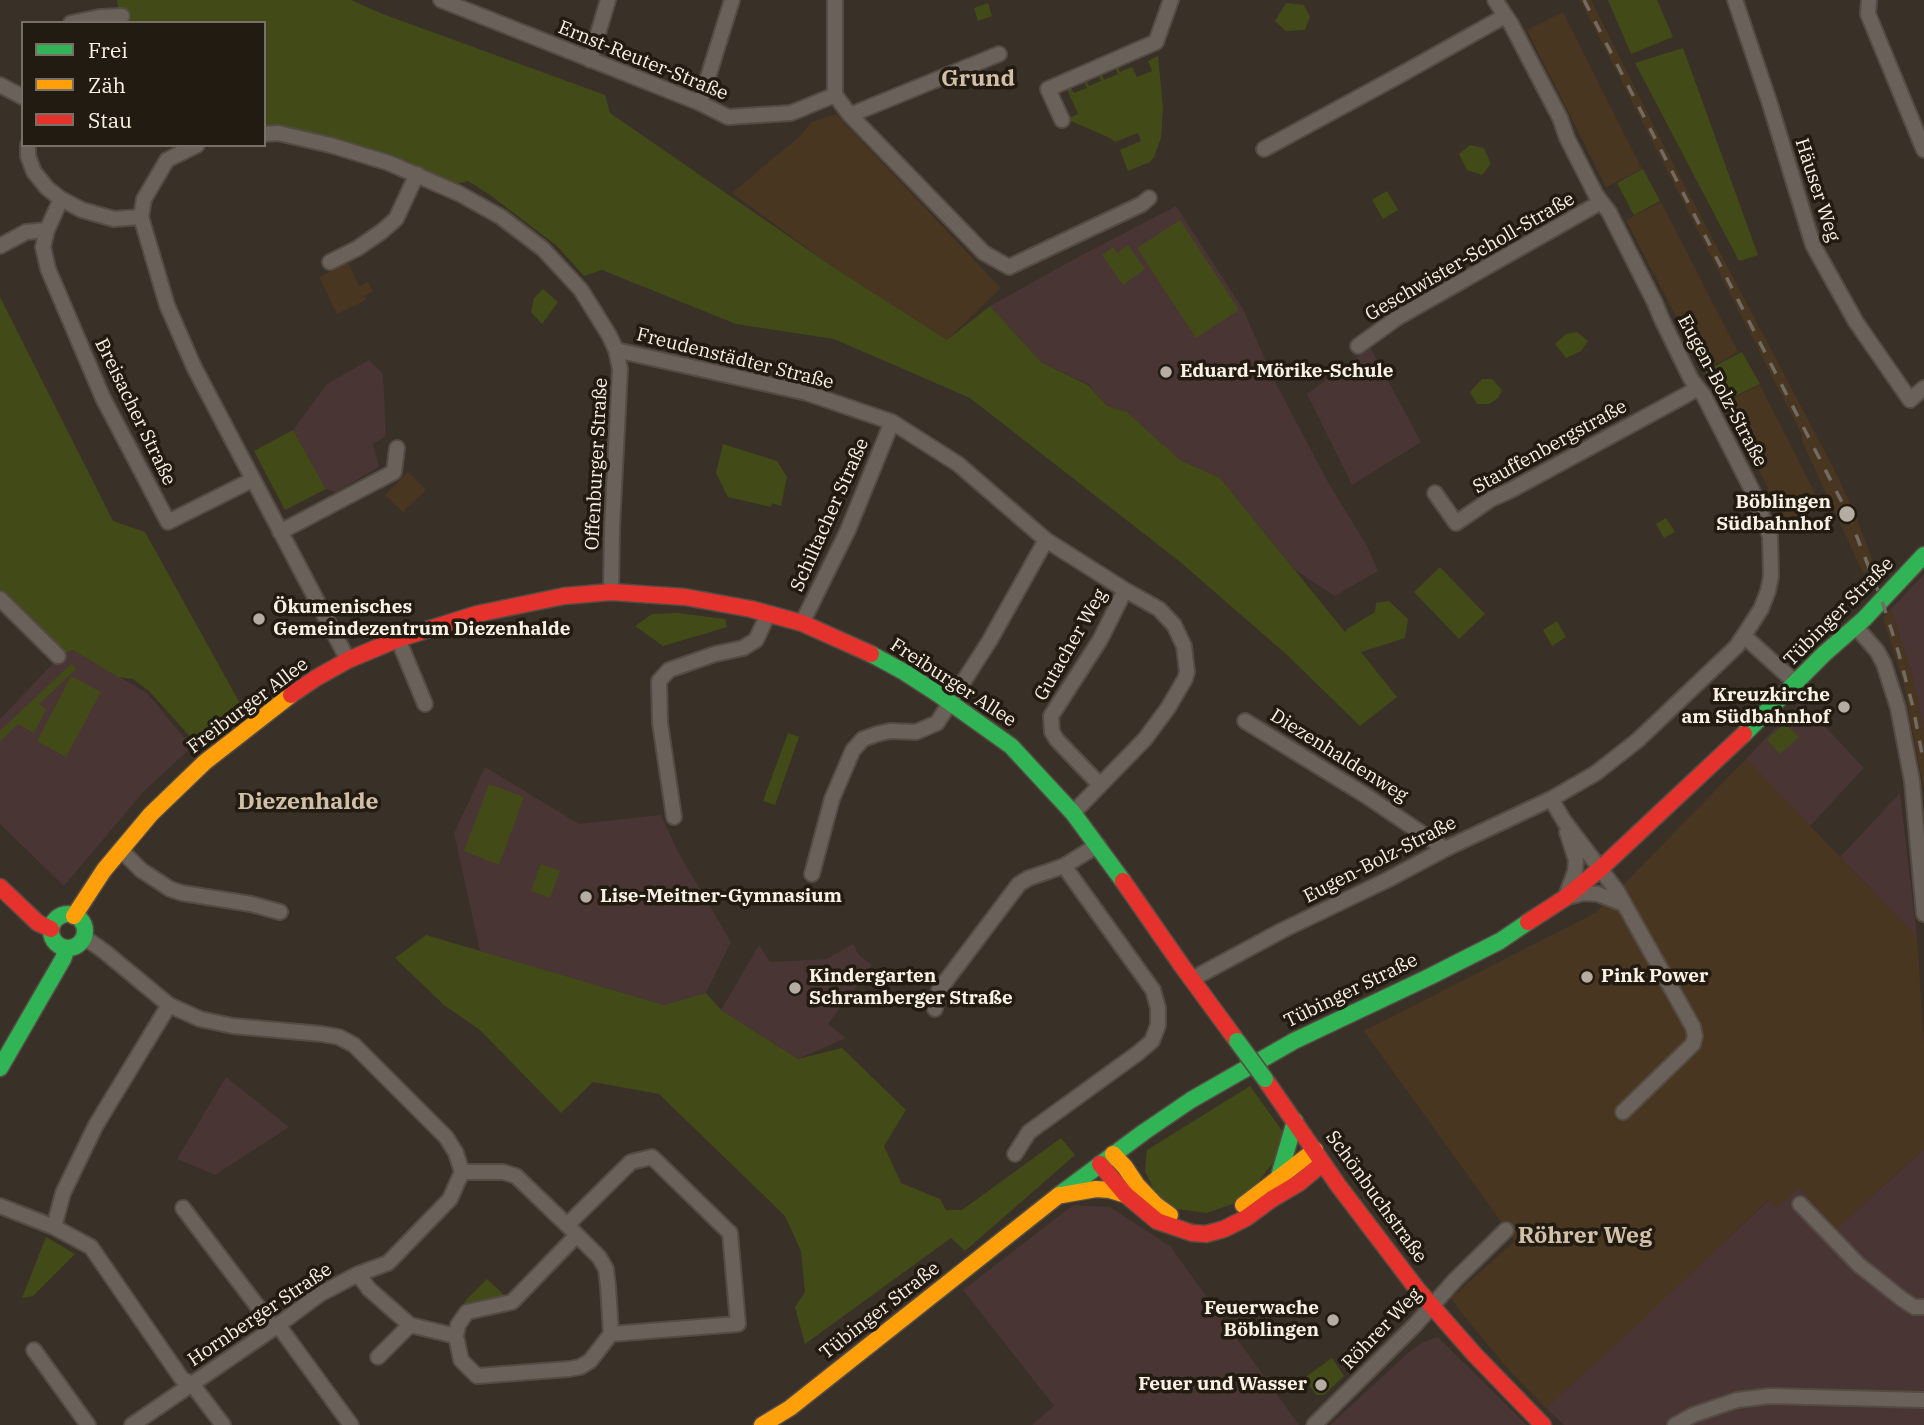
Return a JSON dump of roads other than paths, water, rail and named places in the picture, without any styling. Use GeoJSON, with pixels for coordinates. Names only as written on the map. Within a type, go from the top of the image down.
{"type":"FeatureCollection","features":[{"type":"Feature","properties":{"kind":"street","name":"Ernst-Reuter-Straße"},"geometry":{"type":"LineString","coordinates":[[440,0],[472,5],[590,60],[700,103],[728,117],[791,113],[835,95]]}},
{"type":"Feature","properties":{"kind":"street"},"geometry":{"type":"LineString","coordinates":[[590,60],[608,0]]}},
{"type":"Feature","properties":{"kind":"street"},"geometry":{"type":"LineString","coordinates":[[700,103],[732,0]]}},
{"type":"Feature","properties":{"kind":"street"},"geometry":{"type":"LineString","coordinates":[[835,0],[835,95],[850,115],[984,253],[1009,267],[1142,204],[1149,198]]}},
{"type":"Feature","properties":{"kind":"street"},"geometry":{"type":"LineString","coordinates":[[1062,120],[1048,89],[1156,42],[1171,0]]}},
{"type":"Feature","properties":{"kind":"street","name":"Eugen-Bolz-Straße"},"geometry":{"type":"LineString","coordinates":[[1192,979],[1283,930],[1551,799],[1596,773],[1629,747],[1710,672],[1744,636],[1761,610],[1768,591],[1772,576],[1770,536],[1751,488],[1704,396],[1670,339],[1644,280],[1571,146],[1560,118],[1511,24],[1495,0]]}},
{"type":"Feature","properties":{"kind":"street","name":"Häuser Weg"},"geometry":{"type":"LineString","coordinates":[[1735,0],[1813,245],[1856,322],[1909,400],[1924,388]]}},
{"type":"Feature","properties":{"kind":"street"},"geometry":{"type":"LineString","coordinates":[[1869,0],[1868,14],[1924,150]]}},
{"type":"Feature","properties":{"kind":"street"},"geometry":{"type":"LineString","coordinates":[[83,21],[122,16]]}},
{"type":"Feature","properties":{"kind":"street"},"geometry":{"type":"LineString","coordinates":[[1264,149],[1505,16]]}},
{"type":"Feature","properties":{"kind":"street"},"geometry":{"type":"LineString","coordinates":[[850,115],[999,54]]}},
{"type":"Feature","properties":{"kind":"street"},"geometry":{"type":"LineString","coordinates":[[0,85],[21,96]]}},
{"type":"Feature","properties":{"kind":"street","name":"Offenburger Straße"},"geometry":{"type":"LineString","coordinates":[[266,134],[278,133],[330,145],[389,163],[460,194],[501,217],[542,249],[580,290],[609,335],[620,369],[611,527],[611,592]]}},
{"type":"Feature","properties":{"kind":"street"},"geometry":{"type":"LineString","coordinates":[[28,147],[28,156],[34,172],[47,188],[61,199],[82,210],[114,219],[141,217]]}},
{"type":"Feature","properties":{"kind":"street"},"geometry":{"type":"LineString","coordinates":[[193,147],[167,160],[144,199],[141,217],[167,305],[194,368],[348,660]]}},
{"type":"Feature","properties":{"kind":"street"},"geometry":{"type":"LineString","coordinates":[[331,262],[358,248],[396,219],[417,174]]}},
{"type":"Feature","properties":{"kind":"street","name":"Breisacher Straße"},"geometry":{"type":"LineString","coordinates":[[61,199],[47,230],[43,247],[48,269],[103,398],[168,522],[252,480]]}},
{"type":"Feature","properties":{"kind":"street","name":"Geschwister-Scholl-Straße"},"geometry":{"type":"LineString","coordinates":[[1358,346],[1397,318],[1601,202]]}},
{"type":"Feature","properties":{"kind":"street"},"geometry":{"type":"LineString","coordinates":[[0,246],[26,232],[47,230]]}},
{"type":"Feature","properties":{"kind":"street","name":"Freudenstädter Straße"},"geometry":{"type":"LineString","coordinates":[[616,350],[807,393],[892,422],[958,464],[1046,540],[1125,590],[1159,608],[1174,625],[1184,646],[1187,672],[1177,695],[1158,722],[1073,813]]}},
{"type":"Feature","properties":{"kind":"street","name":"Stauffenbergstraße"},"geometry":{"type":"LineString","coordinates":[[1435,493],[1456,523],[1491,499],[1697,388]]}},
{"type":"Feature","properties":{"kind":"street","name":"Schiltacher Straße"},"geometry":{"type":"LineString","coordinates":[[802,623],[848,530],[892,422]]}},
{"type":"Feature","properties":{"kind":"street"},"geometry":{"type":"LineString","coordinates":[[280,532],[394,472],[397,448]]}},
{"type":"Feature","properties":{"kind":"street"},"geometry":{"type":"LineString","coordinates":[[812,874],[832,799],[853,750],[863,740],[877,734],[916,732],[936,723],[990,640],[1046,540]]}},
{"type":"Feature","properties":{"kind":"street","name":"Tübinger Straße"},"geometry":{"type":"LineString","coordinates":[[762,1425],[790,1408],[1059,1195],[1144,1132],[1208,1090],[1280,1048],[1500,941],[1565,898],[1721,757],[1824,654],[1856,627],[1924,555]]}},
{"type":"Feature","properties":{"kind":"street","name":"Gutacher Weg"},"geometry":{"type":"LineString","coordinates":[[1100,785],[1057,740],[1052,732],[1051,716],[1100,640],[1125,590]]}},
{"type":"Feature","properties":{"kind":"street","name":"Freiburger Allee"},"geometry":{"type":"LineString","coordinates":[[51,929],[60,916],[75,916],[84,899],[151,814],[231,740],[305,685],[348,660],[398,639],[477,614],[564,596],[611,592],[685,597],[802,623],[862,649],[904,672],[1011,746],[1073,813],[1098,845],[1192,979]]}},
{"type":"Feature","properties":{"kind":"street"},"geometry":{"type":"LineString","coordinates":[[0,599],[58,656]]}},
{"type":"Feature","properties":{"kind":"street"},"geometry":{"type":"LineString","coordinates":[[674,817],[660,723],[659,681],[669,670],[715,654],[743,648],[756,640],[768,614]]}},
{"type":"Feature","properties":{"kind":"street"},"geometry":{"type":"LineString","coordinates":[[1856,627],[1877,651],[1896,699],[1912,781],[1924,914]]}},
{"type":"Feature","properties":{"kind":"street"},"geometry":{"type":"LineString","coordinates":[[1744,636],[1796,683]]}},
{"type":"Feature","properties":{"kind":"street"},"geometry":{"type":"LineString","coordinates":[[398,639],[425,704]]}},
{"type":"Feature","properties":{"kind":"street","name":"Diezenhaldenweg"},"geometry":{"type":"LineString","coordinates":[[1245,720],[1445,849]]}},
{"type":"Feature","properties":{"kind":"street"},"geometry":{"type":"LineString","coordinates":[[1551,799],[1624,904],[1693,1027],[1693,1044],[1623,1112]]}},
{"type":"Feature","properties":{"kind":"street"},"geometry":{"type":"LineString","coordinates":[[1564,821],[1576,860],[1575,872],[1565,898]]}},
{"type":"Feature","properties":{"kind":"street"},"geometry":{"type":"LineString","coordinates":[[935,1009],[939,990],[1018,884],[1064,866],[1098,845]]}},
{"type":"Feature","properties":{"kind":"street"},"geometry":{"type":"LineString","coordinates":[[121,850],[141,870],[170,889],[280,912]]}},
{"type":"Feature","properties":{"kind":"street"},"geometry":{"type":"LineString","coordinates":[[1015,1154],[1029,1132],[1152,1041],[1158,1026],[1158,1008],[1153,990],[1064,866]]}},
{"type":"Feature","properties":{"kind":"street"},"geometry":{"type":"LineString","coordinates":[[0,887],[38,923],[51,929],[51,936],[60,946],[74,947],[84,937],[82,922],[75,916]]}},
{"type":"Feature","properties":{"kind":"street"},"geometry":{"type":"LineString","coordinates":[[1565,898],[1584,893],[1598,894],[1624,904]]}},
{"type":"Feature","properties":{"kind":"street"},"geometry":{"type":"LineString","coordinates":[[84,937],[169,1004],[200,1020],[233,1026],[322,1034],[339,1037],[354,1045],[446,1137],[456,1153],[462,1172],[503,1172],[516,1176],[572,1230],[599,1257],[606,1269],[611,1334],[590,1361],[569,1369],[477,1376],[461,1360],[456,1336],[458,1325],[467,1312],[512,1302],[572,1230],[631,1162],[652,1157],[730,1233],[738,1324],[611,1334]]}},
{"type":"Feature","properties":{"kind":"street"},"geometry":{"type":"LineString","coordinates":[[0,1068],[64,959],[67,948]]}},
{"type":"Feature","properties":{"kind":"street","name":"Schönbuchstraße"},"geometry":{"type":"LineString","coordinates":[[1192,979],[1338,1185],[1432,1306],[1475,1355],[1544,1425]]}},
{"type":"Feature","properties":{"kind":"street"},"geometry":{"type":"LineString","coordinates":[[54,1227],[63,1193],[96,1125],[169,1004]]}},
{"type":"Feature","properties":{"kind":"street"},"geometry":{"type":"LineString","coordinates":[[1279,1176],[1295,1121]]}},
{"type":"Feature","properties":{"kind":"street"},"geometry":{"type":"LineString","coordinates":[[1144,1132],[1136,1155],[1136,1167],[1145,1193]]}},
{"type":"Feature","properties":{"kind":"street"},"geometry":{"type":"LineString","coordinates":[[1107,1159],[1168,1214],[1192,1222],[1205,1222],[1235,1212],[1279,1176],[1319,1156]]}},
{"type":"Feature","properties":{"kind":"street"},"geometry":{"type":"LineString","coordinates":[[1107,1159],[1126,1195],[1157,1221],[1192,1233],[1206,1234],[1246,1218],[1272,1199],[1300,1184],[1319,1156]]}},
{"type":"Feature","properties":{"kind":"street","name":"Hornberger Straße"},"geometry":{"type":"LineString","coordinates":[[132,1425],[320,1294],[358,1274],[388,1263],[450,1199],[462,1172]]}},
{"type":"Feature","properties":{"kind":"street"},"geometry":{"type":"LineString","coordinates":[[1300,1184],[1338,1185]]}},
{"type":"Feature","properties":{"kind":"street"},"geometry":{"type":"LineString","coordinates":[[1059,1195],[1096,1189],[1126,1195]]}},
{"type":"Feature","properties":{"kind":"street"},"geometry":{"type":"LineString","coordinates":[[1800,1204],[1859,1265],[1914,1307],[1924,1307]]}},
{"type":"Feature","properties":{"kind":"street"},"geometry":{"type":"LineString","coordinates":[[0,1206],[54,1227],[91,1247],[182,1379],[192,1384],[223,1425]]}},
{"type":"Feature","properties":{"kind":"street"},"geometry":{"type":"LineString","coordinates":[[183,1208],[351,1425]]}},
{"type":"Feature","properties":{"kind":"street","name":"Röhrer Weg"},"geometry":{"type":"LineString","coordinates":[[1314,1425],[1506,1230]]}},
{"type":"Feature","properties":{"kind":"street"},"geometry":{"type":"LineString","coordinates":[[358,1274],[369,1289],[410,1325],[456,1336]]}},
{"type":"Feature","properties":{"kind":"street"},"geometry":{"type":"LineString","coordinates":[[378,1357],[410,1325]]}},
{"type":"Feature","properties":{"kind":"street"},"geometry":{"type":"LineString","coordinates":[[34,1350],[88,1425]]}},
{"type":"Feature","properties":{"kind":"street"},"geometry":{"type":"LineString","coordinates":[[1675,1425],[1693,1415],[1730,1402],[1770,1396],[1924,1400]]}},
{"type":"Feature","properties":{"kind":"railway"},"geometry":{"type":"LineString","coordinates":[[1584,0],[1848,514],[1897,647],[1924,764]]}},
{"type":"Feature","properties":{"kind":"place","name":"Eduard-Mörike-Schule"},"geometry":{"type":"Point","coordinates":[1166,372]}},
{"type":"Feature","properties":{"kind":"place","name":"Böblingen Südbahnhof"},"geometry":{"type":"Point","coordinates":[1847,514]}},
{"type":"Feature","properties":{"kind":"place","name":"Ökumenisches Gemeindezentrum Diezenhalde"},"geometry":{"type":"Point","coordinates":[259,619]}},
{"type":"Feature","properties":{"kind":"place","name":"Kreuzkirche am Südbahnhof"},"geometry":{"type":"Point","coordinates":[1844,707]}},
{"type":"Feature","properties":{"kind":"place","name":"Lise-Meitner-Gymnasium"},"geometry":{"type":"Point","coordinates":[586,897]}},
{"type":"Feature","properties":{"kind":"place","name":"Pink Power"},"geometry":{"type":"Point","coordinates":[1587,977]}},
{"type":"Feature","properties":{"kind":"place","name":"Kindergarten Schramberger Straße"},"geometry":{"type":"Point","coordinates":[795,988]}},
{"type":"Feature","properties":{"kind":"place","name":"Feuerwache Böblingen"},"geometry":{"type":"Point","coordinates":[1333,1320]}},
{"type":"Feature","properties":{"kind":"place","name":"Feuer und Wasser"},"geometry":{"type":"Point","coordinates":[1321,1385]}},
{"type":"Feature","properties":{"kind":"district","name":"Grund"},"geometry":{"type":"Point","coordinates":[978,79]}},
{"type":"Feature","properties":{"kind":"district","name":"Diezenhalde"},"geometry":{"type":"Point","coordinates":[308,802]}},
{"type":"Feature","properties":{"kind":"district","name":"Röhrer Weg"},"geometry":{"type":"Point","coordinates":[1585,1236]}}]}
